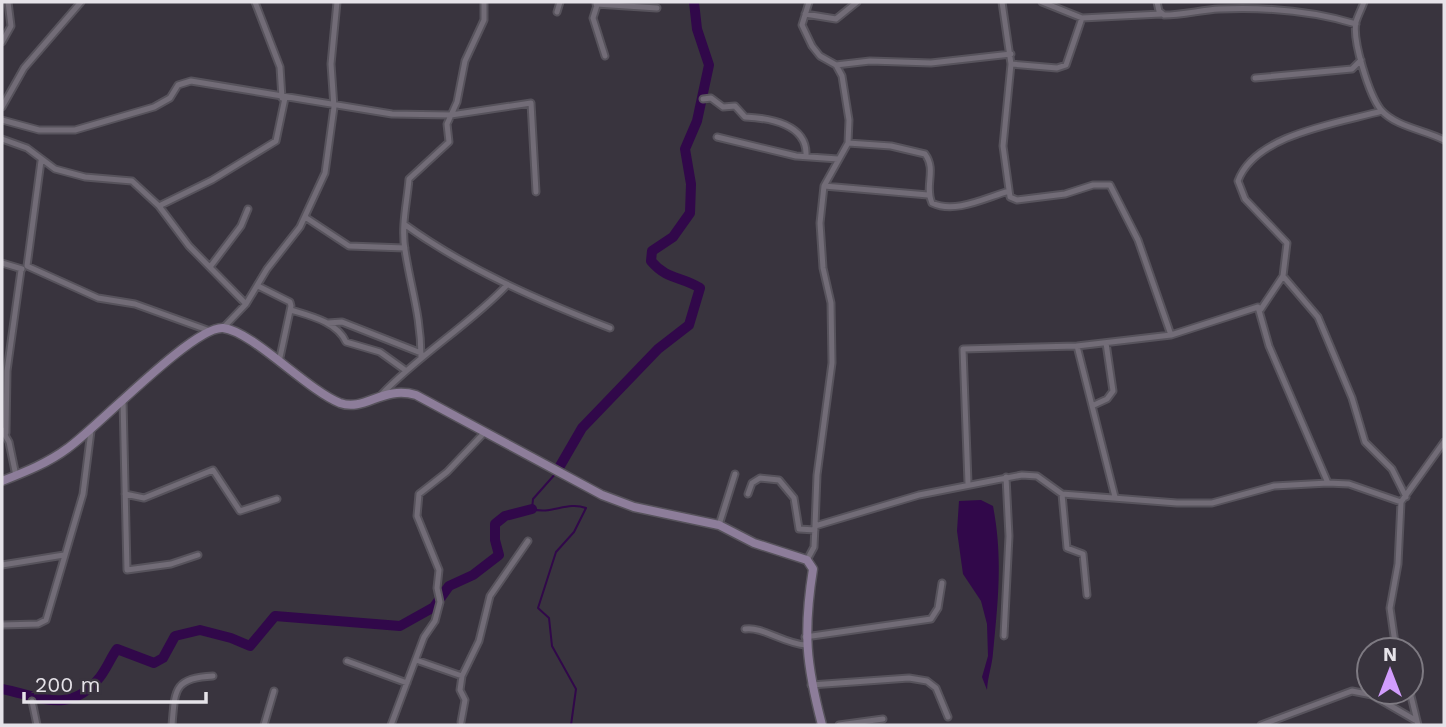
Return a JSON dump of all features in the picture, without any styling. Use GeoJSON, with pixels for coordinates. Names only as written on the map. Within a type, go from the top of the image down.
{"type":"FeatureCollection","features":[{"type":"Feature","properties":{"kind":"street"},"geometry":{"type":"LineString","coordinates":[[2,43],[11,26],[8,2]]}},
{"type":"Feature","properties":{"kind":"street"},"geometry":{"type":"LineString","coordinates":[[2,107],[24,68],[81,2]]}},
{"type":"Feature","properties":{"kind":"street"},"geometry":{"type":"LineString","coordinates":[[159,206],[212,180],[276,141],[284,98],[280,67],[255,2]]}},
{"type":"Feature","properties":{"kind":"street"},"geometry":{"type":"LineString","coordinates":[[223,328],[246,304],[305,217],[325,173],[334,107],[331,64],[337,2]]}},
{"type":"Feature","properties":{"kind":"street"},"geometry":{"type":"LineString","coordinates":[[421,355],[421,324],[405,248],[404,224],[410,176],[445,149],[450,137],[447,124],[457,102],[465,61],[484,20],[484,2]]}},
{"type":"Feature","properties":{"kind":"street"},"geometry":{"type":"LineString","coordinates":[[557,12],[560,2]]}},
{"type":"Feature","properties":{"kind":"street"},"geometry":{"type":"LineString","coordinates":[[807,560],[814,547],[817,475],[832,363],[831,303],[823,268],[820,223],[824,186],[848,143],[846,87],[836,65],[820,56],[811,46],[802,25],[809,2]]}},
{"type":"Feature","properties":{"kind":"street"},"geometry":{"type":"LineString","coordinates":[[805,14],[836,19],[856,2]]}},
{"type":"Feature","properties":{"kind":"street"},"geometry":{"type":"LineString","coordinates":[[1002,2],[1012,64],[1003,146],[1010,197],[1017,200],[1065,194],[1093,185],[1110,186],[1138,240],[1171,335]]}},
{"type":"Feature","properties":{"kind":"street"},"geometry":{"type":"LineString","coordinates":[[1042,2],[1082,18],[1215,9],[1311,12],[1356,24]]}},
{"type":"Feature","properties":{"kind":"street"},"geometry":{"type":"LineString","coordinates":[[1157,2],[1161,14]]}},
{"type":"Feature","properties":{"kind":"street"},"geometry":{"type":"LineString","coordinates":[[1247,10],[1248,2]]}},
{"type":"Feature","properties":{"kind":"street"},"geometry":{"type":"LineString","coordinates":[[1364,2],[1356,24],[1361,60],[1382,111],[1402,123],[1444,139]]}},
{"type":"Feature","properties":{"kind":"street"},"geometry":{"type":"LineString","coordinates":[[605,56],[593,18],[597,3],[657,8]]}},
{"type":"Feature","properties":{"kind":"street"},"geometry":{"type":"LineString","coordinates":[[1012,64],[1057,68],[1066,65],[1082,18]]}},
{"type":"Feature","properties":{"kind":"street"},"geometry":{"type":"LineString","coordinates":[[836,65],[851,62],[940,62],[1011,54]]}},
{"type":"Feature","properties":{"kind":"street"},"geometry":{"type":"LineString","coordinates":[[1255,78],[1352,69],[1361,60]]}},
{"type":"Feature","properties":{"kind":"street"},"geometry":{"type":"LineString","coordinates":[[2,120],[39,130],[75,130],[154,107],[170,98],[178,85],[191,81],[334,107],[392,114],[451,115],[531,103],[536,192]]}},
{"type":"Feature","properties":{"kind":"street"},"geometry":{"type":"LineString","coordinates":[[703,99],[714,99],[723,107],[735,106],[745,117],[782,121],[804,143],[806,156]]}},
{"type":"Feature","properties":{"kind":"street"},"geometry":{"type":"LineString","coordinates":[[1328,483],[1269,346],[1261,309],[1283,276],[1287,243],[1245,199],[1238,181],[1241,171],[1264,149],[1286,138],[1382,111]]}},
{"type":"Feature","properties":{"kind":"street"},"geometry":{"type":"LineString","coordinates":[[717,137],[806,156],[838,159]]}},
{"type":"Feature","properties":{"kind":"street"},"geometry":{"type":"LineString","coordinates":[[2,139],[26,148],[55,169],[85,177],[132,181],[159,206],[189,246],[246,304]]}},
{"type":"Feature","properties":{"kind":"street"},"geometry":{"type":"LineString","coordinates":[[848,143],[891,146],[925,154],[932,171],[928,195],[932,203],[947,208],[1009,191]]}},
{"type":"Feature","properties":{"kind":"street"},"geometry":{"type":"LineString","coordinates":[[16,476],[4,431],[8,371],[21,270],[27,266],[41,161]]}},
{"type":"Feature","properties":{"kind":"street"},"geometry":{"type":"LineString","coordinates":[[824,186],[928,195]]}},
{"type":"Feature","properties":{"kind":"street"},"geometry":{"type":"LineString","coordinates":[[210,267],[241,226],[247,209]]}},
{"type":"Feature","properties":{"kind":"street"},"geometry":{"type":"LineString","coordinates":[[305,217],[349,246],[405,248]]}},
{"type":"Feature","properties":{"kind":"street"},"geometry":{"type":"LineString","coordinates":[[404,224],[444,251],[507,285],[610,328]]}},
{"type":"Feature","properties":{"kind":"street"},"geometry":{"type":"LineString","coordinates":[[2,263],[21,270]]}},
{"type":"Feature","properties":{"kind":"street"},"geometry":{"type":"LineString","coordinates":[[27,266],[98,298],[135,304],[210,331]]}},
{"type":"Feature","properties":{"kind":"street"},"geometry":{"type":"LineString","coordinates":[[1283,276],[1318,317],[1352,398],[1364,442],[1392,469],[1404,499],[1398,564],[1390,608],[1394,636]]}},
{"type":"Feature","properties":{"kind":"street"},"geometry":{"type":"LineString","coordinates":[[382,394],[421,355],[482,311],[507,285]]}},
{"type":"Feature","properties":{"kind":"street"},"geometry":{"type":"LineString","coordinates":[[258,286],[290,302],[291,310],[279,362]]}},
{"type":"Feature","properties":{"kind":"street"},"geometry":{"type":"LineString","coordinates":[[968,483],[967,408],[961,351],[971,348],[1077,346],[1171,335],[1205,326],[1254,306],[1261,309]]}},
{"type":"Feature","properties":{"kind":"street"},"geometry":{"type":"LineString","coordinates":[[291,310],[327,323],[342,333],[346,342],[380,352],[405,370]]}},
{"type":"Feature","properties":{"kind":"street"},"geometry":{"type":"LineString","coordinates":[[327,323],[342,322],[421,355]]}},
{"type":"Feature","properties":{"kind":"street"},"geometry":{"type":"LineString","coordinates":[[2,481],[44,463],[91,431],[179,351],[210,331],[223,328],[240,334],[317,391],[340,403],[359,405],[382,394],[397,391],[416,395],[563,476],[634,507],[719,525],[754,543],[807,560],[813,569],[806,641],[811,685],[822,725]]}},
{"type":"Feature","properties":{"kind":"street"},"geometry":{"type":"LineString","coordinates":[[1094,405],[1107,399],[1113,391],[1106,343]]}},
{"type":"Feature","properties":{"kind":"street"},"geometry":{"type":"LineString","coordinates":[[1077,346],[1115,497]]}},
{"type":"Feature","properties":{"kind":"street"},"geometry":{"type":"LineString","coordinates":[[123,400],[127,571],[172,564],[198,555]]}},
{"type":"Feature","properties":{"kind":"street"},"geometry":{"type":"LineString","coordinates":[[2,625],[38,624],[46,620],[83,494],[91,431]]}},
{"type":"Feature","properties":{"kind":"street"},"geometry":{"type":"LineString","coordinates":[[394,724],[424,637],[435,621],[440,602],[439,570],[417,516],[419,494],[447,472],[484,433]]}},
{"type":"Feature","properties":{"kind":"street"},"geometry":{"type":"LineString","coordinates":[[1404,499],[1444,442]]}},
{"type":"Feature","properties":{"kind":"street"},"geometry":{"type":"LineString","coordinates":[[125,494],[144,498],[214,470],[240,511],[277,499]]}},
{"type":"Feature","properties":{"kind":"street"},"geometry":{"type":"LineString","coordinates":[[719,525],[735,474]]}},
{"type":"Feature","properties":{"kind":"street"},"geometry":{"type":"LineString","coordinates":[[748,494],[752,483],[760,478],[779,480],[794,498],[797,527],[815,528],[968,483],[1006,477],[1037,476],[1062,494],[1202,504],[1264,487],[1328,483],[1349,484],[1404,499]]}},
{"type":"Feature","properties":{"kind":"street"},"geometry":{"type":"LineString","coordinates":[[1004,636],[1009,536],[1006,477]]}},
{"type":"Feature","properties":{"kind":"street"},"geometry":{"type":"LineString","coordinates":[[1062,494],[1067,548],[1084,556],[1087,595]]}},
{"type":"Feature","properties":{"kind":"street"},"geometry":{"type":"LineString","coordinates":[[461,722],[465,699],[460,690],[463,676],[479,641],[490,596],[528,541]]}},
{"type":"Feature","properties":{"kind":"street"},"geometry":{"type":"LineString","coordinates":[[2,565],[64,555]]}},
{"type":"Feature","properties":{"kind":"street"},"geometry":{"type":"LineString","coordinates":[[745,629],[756,627],[779,640],[806,641],[930,619],[938,608],[942,583]]}},
{"type":"Feature","properties":{"kind":"street"},"geometry":{"type":"LineString","coordinates":[[416,660],[463,676]]}},
{"type":"Feature","properties":{"kind":"street"},"geometry":{"type":"LineString","coordinates":[[347,661],[407,683]]}},
{"type":"Feature","properties":{"kind":"street"},"geometry":{"type":"LineString","coordinates":[[172,725],[174,700],[181,682],[187,678],[213,676]]}},
{"type":"Feature","properties":{"kind":"street"},"geometry":{"type":"LineString","coordinates":[[811,685],[920,679],[936,688],[948,717]]}},
{"type":"Feature","properties":{"kind":"street"},"geometry":{"type":"LineString","coordinates":[[264,725],[274,691]]}},
{"type":"Feature","properties":{"kind":"street"},"geometry":{"type":"LineString","coordinates":[[1261,725],[1352,691],[1382,699],[1416,723]]}},
{"type":"Feature","properties":{"kind":"street"},"geometry":{"type":"LineString","coordinates":[[32,701],[37,725]]}},
{"type":"Feature","properties":{"kind":"street"},"geometry":{"type":"LineString","coordinates":[[839,725],[883,719]]}},
{"type":"Feature","properties":{"kind":"shaded area"},"geometry":{"type":"Polygon","coordinates":[[[981,500],[993,506],[999,562],[995,634],[987,690],[982,677],[988,656],[987,624],[981,601],[963,574],[957,531],[959,501],[981,500]]]}},
{"type":"Feature","properties":{"kind":"waterway"},"geometry":{"type":"LineString","coordinates":[[560,466],[582,428],[658,349],[689,325],[700,288],[663,272],[651,261],[652,251],[673,237],[690,213],[691,184],[685,149],[697,121],[709,65],[697,29],[694,2]]}},
{"type":"Feature","properties":{"kind":"waterway"},"geometry":{"type":"LineString","coordinates":[[556,473],[533,499],[532,509],[572,506],[586,508],[574,532],[556,552],[538,608],[549,618],[552,646],[576,689],[571,725]]}},
{"type":"Feature","properties":{"kind":"waterway"},"geometry":{"type":"LineString","coordinates":[[2,689],[43,699],[66,700],[89,689],[117,649],[154,663],[163,658],[175,636],[200,630],[250,646],[275,616],[400,626],[434,607],[449,586],[473,575],[499,555],[495,524],[505,516],[532,509]]}}]}
